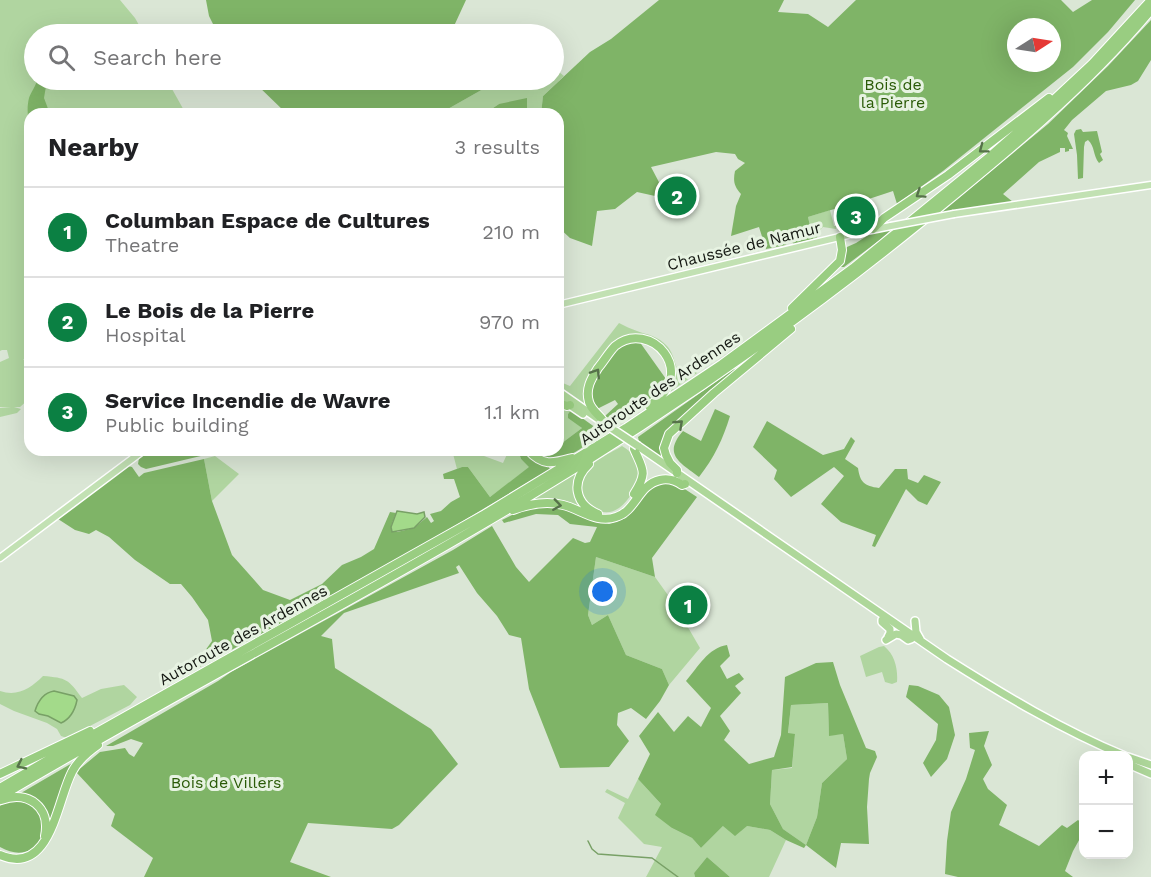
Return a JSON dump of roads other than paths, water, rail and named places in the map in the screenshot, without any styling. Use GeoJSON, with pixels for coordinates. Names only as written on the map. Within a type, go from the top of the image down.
{"type":"FeatureCollection","features":[{"type":"Feature","properties":{"kind":"highway","name":"Autoroute des Ardennes"},"geometry":{"type":"LineString","coordinates":[[0,788],[485,514],[626,428],[697,381],[853,268],[989,157],[1063,91],[1110,45],[1150,0]]}},
{"type":"Feature","properties":{"kind":"highway","name":"Autoroute des Ardennes"},"geometry":{"type":"LineString","coordinates":[[0,799],[108,735],[501,514],[594,457],[722,373],[890,248],[1022,138],[1090,75],[1151,10]]}},
{"type":"Feature","properties":{"kind":"highway"},"geometry":{"type":"LineString","coordinates":[[880,228],[889,215],[948,175],[1058,90],[1063,91]]}},
{"type":"Feature","properties":{"kind":"highway"},"geometry":{"type":"LineString","coordinates":[[707,370],[792,308],[835,267],[840,261],[842,250],[840,237]]}},
{"type":"Feature","properties":{"kind":"highway"},"geometry":{"type":"LineString","coordinates":[[677,473],[664,447],[669,434],[730,379],[805,318],[809,310]]}},
{"type":"Feature","properties":{"kind":"highway"},"geometry":{"type":"LineString","coordinates":[[485,514],[491,507],[613,433],[761,332],[771,329]]}},
{"type":"Feature","properties":{"kind":"highway"},"geometry":{"type":"LineString","coordinates":[[603,425],[604,421],[589,401],[589,387],[594,375],[611,351],[621,343],[640,339],[656,344],[666,354],[669,361],[671,374],[668,388],[656,402],[613,433]]}},
{"type":"Feature","properties":{"kind":"highway"},"geometry":{"type":"LineString","coordinates":[[564,396],[685,484],[956,670],[1013,705],[1103,751]]}},
{"type":"Feature","properties":{"kind":"highway"},"geometry":{"type":"LineString","coordinates":[[564,401],[603,425]]}},
{"type":"Feature","properties":{"kind":"highway"},"geometry":{"type":"LineString","coordinates":[[564,405],[570,405]]}},
{"type":"Feature","properties":{"kind":"highway"},"geometry":{"type":"LineString","coordinates":[[594,457],[579,476],[578,491],[584,506],[598,514],[607,515],[621,510],[640,483],[643,466],[636,448]]}},
{"type":"Feature","properties":{"kind":"highway"},"geometry":{"type":"LineString","coordinates":[[636,448],[677,473],[928,646],[995,689],[1046,718],[1116,751]]}},
{"type":"Feature","properties":{"kind":"highway"},"geometry":{"type":"LineString","coordinates":[[535,456],[546,462],[560,462],[572,458]]}},
{"type":"Feature","properties":{"kind":"highway"},"geometry":{"type":"LineString","coordinates":[[501,514],[531,504],[552,503],[571,507],[601,519],[610,519],[627,510],[651,483],[667,479],[685,484]]}},
{"type":"Feature","properties":{"kind":"highway"},"geometry":{"type":"LineString","coordinates":[[882,620],[890,631],[886,640],[896,634],[908,640],[911,639]]}},
{"type":"Feature","properties":{"kind":"highway"},"geometry":{"type":"LineString","coordinates":[[892,621],[904,625],[914,620],[916,632],[928,646]]}},
{"type":"Feature","properties":{"kind":"highway"},"geometry":{"type":"LineString","coordinates":[[0,774],[115,718],[117,721]]}},
{"type":"Feature","properties":{"kind":"highway"},"geometry":{"type":"LineString","coordinates":[[0,854],[9,859],[21,860],[31,857],[40,850],[47,839],[74,769],[87,753],[106,740],[108,735]]}},
{"type":"Feature","properties":{"kind":"highway"},"geometry":{"type":"LineString","coordinates":[[1133,759],[1141,762],[1145,760],[1151,764]]}},
{"type":"Feature","properties":{"kind":"highway"},"geometry":{"type":"LineString","coordinates":[[1133,765],[1151,772]]}},
{"type":"Feature","properties":{"kind":"highway"},"geometry":{"type":"LineString","coordinates":[[0,799],[20,797],[31,800],[43,812],[46,827],[43,842],[32,853],[17,857],[0,854]]}},
{"type":"Feature","properties":{"kind":"main road","name":"Chaussée de Namur"},"geometry":{"type":"LineString","coordinates":[[564,304],[880,228],[954,214],[1151,185]]}},
{"type":"Feature","properties":{"kind":"main road"},"geometry":{"type":"LineString","coordinates":[[1,554],[129,456]]}},
{"type":"Feature","properties":{"kind":"main road"},"geometry":{"type":"LineString","coordinates":[[1,554],[136,456]]}},
{"type":"Feature","properties":{"kind":"waterway"},"geometry":{"type":"LineString","coordinates":[[588,841],[598,854],[652,858],[678,877]]}},
{"type":"Feature","properties":{"kind":"place","name":"Le Bois de la Pierre"},"geometry":{"type":"Point","coordinates":[677,196]}},
{"type":"Feature","properties":{"kind":"place","name":"Service Incendie de Wavre"},"geometry":{"type":"Point","coordinates":[856,216]}},
{"type":"Feature","properties":{"kind":"place","name":"Columban Espace de Cultures"},"geometry":{"type":"Point","coordinates":[688,605]}},
{"type":"Feature","properties":{"kind":"park label","name":"Bois de la Pierre"},"geometry":{"type":"Point","coordinates":[893,93]}},
{"type":"Feature","properties":{"kind":"park label","name":"Bois de Villers"},"geometry":{"type":"Point","coordinates":[226,782]}}]}
